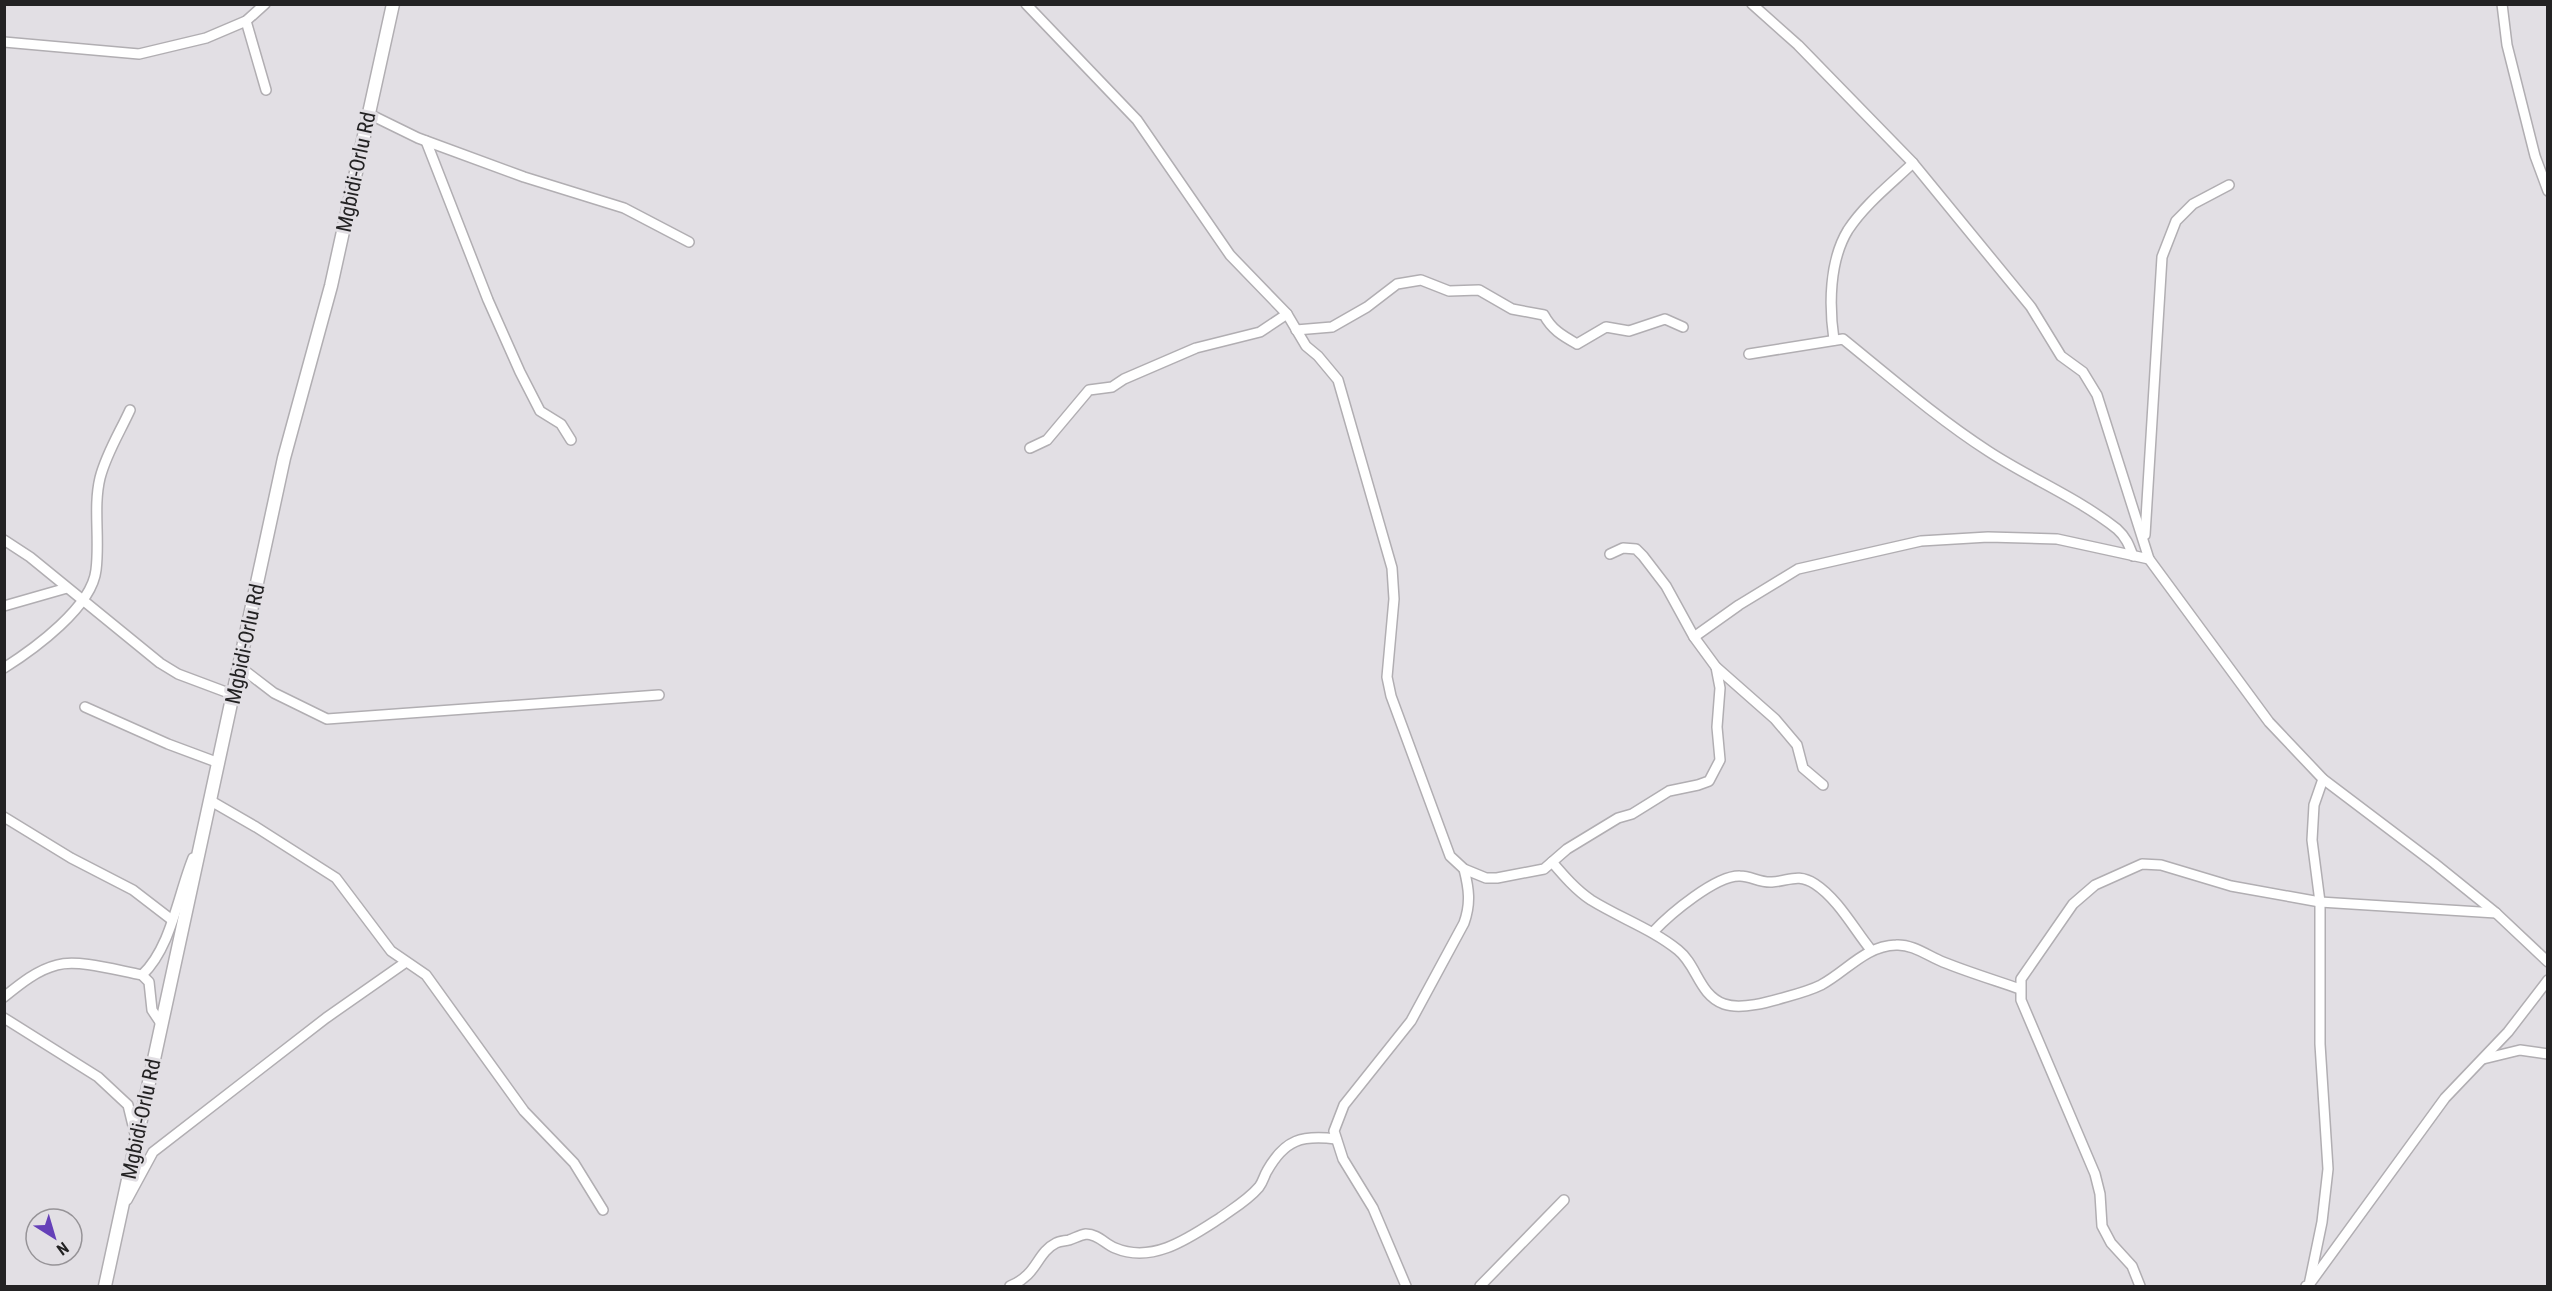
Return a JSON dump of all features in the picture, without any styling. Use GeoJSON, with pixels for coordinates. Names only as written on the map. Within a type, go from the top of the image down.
{"type":"FeatureCollection","features":[{"type":"Feature","properties":{"kind":"main road","name":"Mgbidi-Orlu Rd"},"geometry":{"type":"LineString","coordinates":[[105,1287],[284,458],[331,286],[393,4]]}},
{"type":"Feature","properties":{"kind":"street"},"geometry":{"type":"LineString","coordinates":[[4,42],[139,54],[206,38],[246,21],[265,4]]}},
{"type":"Feature","properties":{"kind":"street"},"geometry":{"type":"LineString","coordinates":[[1026,4],[1137,120],[1230,255],[1287,314],[1306,346],[1318,356],[1338,380],[1392,568],[1394,599],[1387,677],[1390,696],[1450,856],[1464,869],[1486,878],[1544,869],[1567,849],[1609,823],[1632,814],[1669,791],[1709,781],[1720,759],[1717,727],[1720,688],[1716,667]]}},
{"type":"Feature","properties":{"kind":"street"},"geometry":{"type":"LineString","coordinates":[[1752,4],[1798,45],[1913,163],[2031,307],[2061,356],[2083,372],[2091,382],[2149,559],[2269,722],[2323,779],[2496,913],[2547,962]]}},
{"type":"Feature","properties":{"kind":"street"},"geometry":{"type":"LineString","coordinates":[[2502,4],[2507,45],[2535,156],[2547,191]]}},
{"type":"Feature","properties":{"kind":"street"},"geometry":{"type":"LineString","coordinates":[[246,21],[266,90]]}},
{"type":"Feature","properties":{"kind":"street"},"geometry":{"type":"LineString","coordinates":[[369,114],[426,141],[524,177],[624,208],[689,242]]}},
{"type":"Feature","properties":{"kind":"street"},"geometry":{"type":"LineString","coordinates":[[426,141],[488,300],[520,372],[540,411],[561,424],[571,440]]}},
{"type":"Feature","properties":{"kind":"street"},"geometry":{"type":"LineString","coordinates":[[1834,340],[1831,319],[1839,251],[1848,231],[1864,210],[1913,163]]}},
{"type":"Feature","properties":{"kind":"street"},"geometry":{"type":"LineString","coordinates":[[2145,543],[2162,257],[2176,221],[2193,204],[2229,185]]}},
{"type":"Feature","properties":{"kind":"street"},"geometry":{"type":"LineString","coordinates":[[1296,330],[1332,327],[1367,307],[1397,284],[1421,280],[1449,291],[1479,290],[1512,309],[1544,315],[1549,325],[1560,335],[1577,344],[1606,327],[1629,331],[1665,319],[1683,327]]}},
{"type":"Feature","properties":{"kind":"street"},"geometry":{"type":"LineString","coordinates":[[1030,448],[1047,440],[1089,390],[1112,387],[1124,379],[1196,348],[1260,332],[1287,314]]}},
{"type":"Feature","properties":{"kind":"street"},"geometry":{"type":"LineString","coordinates":[[1749,354],[1782,351],[1843,339],[1904,390],[1987,451],[2098,515],[2128,540],[2133,556]]}},
{"type":"Feature","properties":{"kind":"street"},"geometry":{"type":"LineString","coordinates":[[4,668],[52,632],[83,601],[96,572],[100,478],[130,410]]}},
{"type":"Feature","properties":{"kind":"street"},"geometry":{"type":"LineString","coordinates":[[1694,637],[1739,605],[1798,569],[1922,542],[1988,537],[2057,539],[2149,559]]}},
{"type":"Feature","properties":{"kind":"street"},"geometry":{"type":"LineString","coordinates":[[4,540],[30,557],[160,663],[178,674],[234,695]]}},
{"type":"Feature","properties":{"kind":"street"},"geometry":{"type":"LineString","coordinates":[[1610,554],[1623,548],[1636,549],[1643,556],[1666,586],[1694,637],[1716,667],[1782,726],[1797,745],[1803,768],[1822,785]]}},
{"type":"Feature","properties":{"kind":"street"},"geometry":{"type":"LineString","coordinates":[[4,606],[67,588]]}},
{"type":"Feature","properties":{"kind":"street"},"geometry":{"type":"LineString","coordinates":[[240,667],[274,693],[327,719],[659,695]]}},
{"type":"Feature","properties":{"kind":"street"},"geometry":{"type":"LineString","coordinates":[[85,707],[168,744],[219,763]]}},
{"type":"Feature","properties":{"kind":"street"},"geometry":{"type":"LineString","coordinates":[[2308,1286],[2322,1222],[2328,1169],[2319,993],[2320,902],[2312,840],[2314,805],[2323,779]]}},
{"type":"Feature","properties":{"kind":"street"},"geometry":{"type":"LineString","coordinates":[[211,801],[336,878],[391,951],[426,975],[524,1111],[574,1163],[603,1210]]}},
{"type":"Feature","properties":{"kind":"street"},"geometry":{"type":"LineString","coordinates":[[4,817],[71,858],[133,890],[172,920]]}},
{"type":"Feature","properties":{"kind":"street"},"geometry":{"type":"LineString","coordinates":[[142,975],[153,965],[167,936],[182,885],[204,834]]}},
{"type":"Feature","properties":{"kind":"street"},"geometry":{"type":"LineString","coordinates":[[1552,862],[1566,879],[1590,899],[1653,932],[1680,951],[1702,986],[1715,1000],[1726,1005],[1742,1006],[1786,997],[1821,985],[1871,950],[1897,945],[1917,949],[1941,961],[2020,989]]}},
{"type":"Feature","properties":{"kind":"street"},"geometry":{"type":"LineString","coordinates":[[2140,1287],[2132,1266],[2111,1243],[2102,1226],[2100,1194],[2095,1174],[2028,1018],[2020,989],[2021,979],[2028,967],[2073,904],[2095,885],[2142,864],[2161,865],[2231,886],[2320,902],[2496,913]]}},
{"type":"Feature","properties":{"kind":"street"},"geometry":{"type":"LineString","coordinates":[[1406,1287],[1373,1209],[1343,1159],[1334,1131],[1344,1105],[1411,1022],[1464,923],[1470,908],[1469,888],[1464,869]]}},
{"type":"Feature","properties":{"kind":"street"},"geometry":{"type":"LineString","coordinates":[[1653,932],[1663,921],[1712,886],[1729,878],[1740,876],[1763,882],[1774,882],[1795,876],[1816,884],[1871,950]]}},
{"type":"Feature","properties":{"kind":"street"},"geometry":{"type":"LineString","coordinates":[[121,1210],[153,1152],[326,1018],[406,962]]}},
{"type":"Feature","properties":{"kind":"street"},"geometry":{"type":"LineString","coordinates":[[4,997],[26,980],[57,965],[73,963],[142,975],[149,982],[152,1010],[162,1025]]}},
{"type":"Feature","properties":{"kind":"street"},"geometry":{"type":"LineString","coordinates":[[2308,1286],[2445,1098],[2508,1032],[2547,980]]}},
{"type":"Feature","properties":{"kind":"street"},"geometry":{"type":"LineString","coordinates":[[4,1018],[98,1077],[128,1105],[136,1140]]}},
{"type":"Feature","properties":{"kind":"street"},"geometry":{"type":"LineString","coordinates":[[2483,1059],[2520,1050],[2547,1054]]}},
{"type":"Feature","properties":{"kind":"street"},"geometry":{"type":"LineString","coordinates":[[1011,1287],[1032,1273],[1049,1248],[1057,1242],[1087,1234],[1099,1237],[1115,1248],[1140,1253],[1154,1252],[1173,1246],[1202,1230],[1252,1195],[1262,1184],[1267,1171],[1280,1153],[1290,1144],[1313,1136],[1336,1139]]}},
{"type":"Feature","properties":{"kind":"street"},"geometry":{"type":"LineString","coordinates":[[1480,1287],[1564,1200]]}}]}
